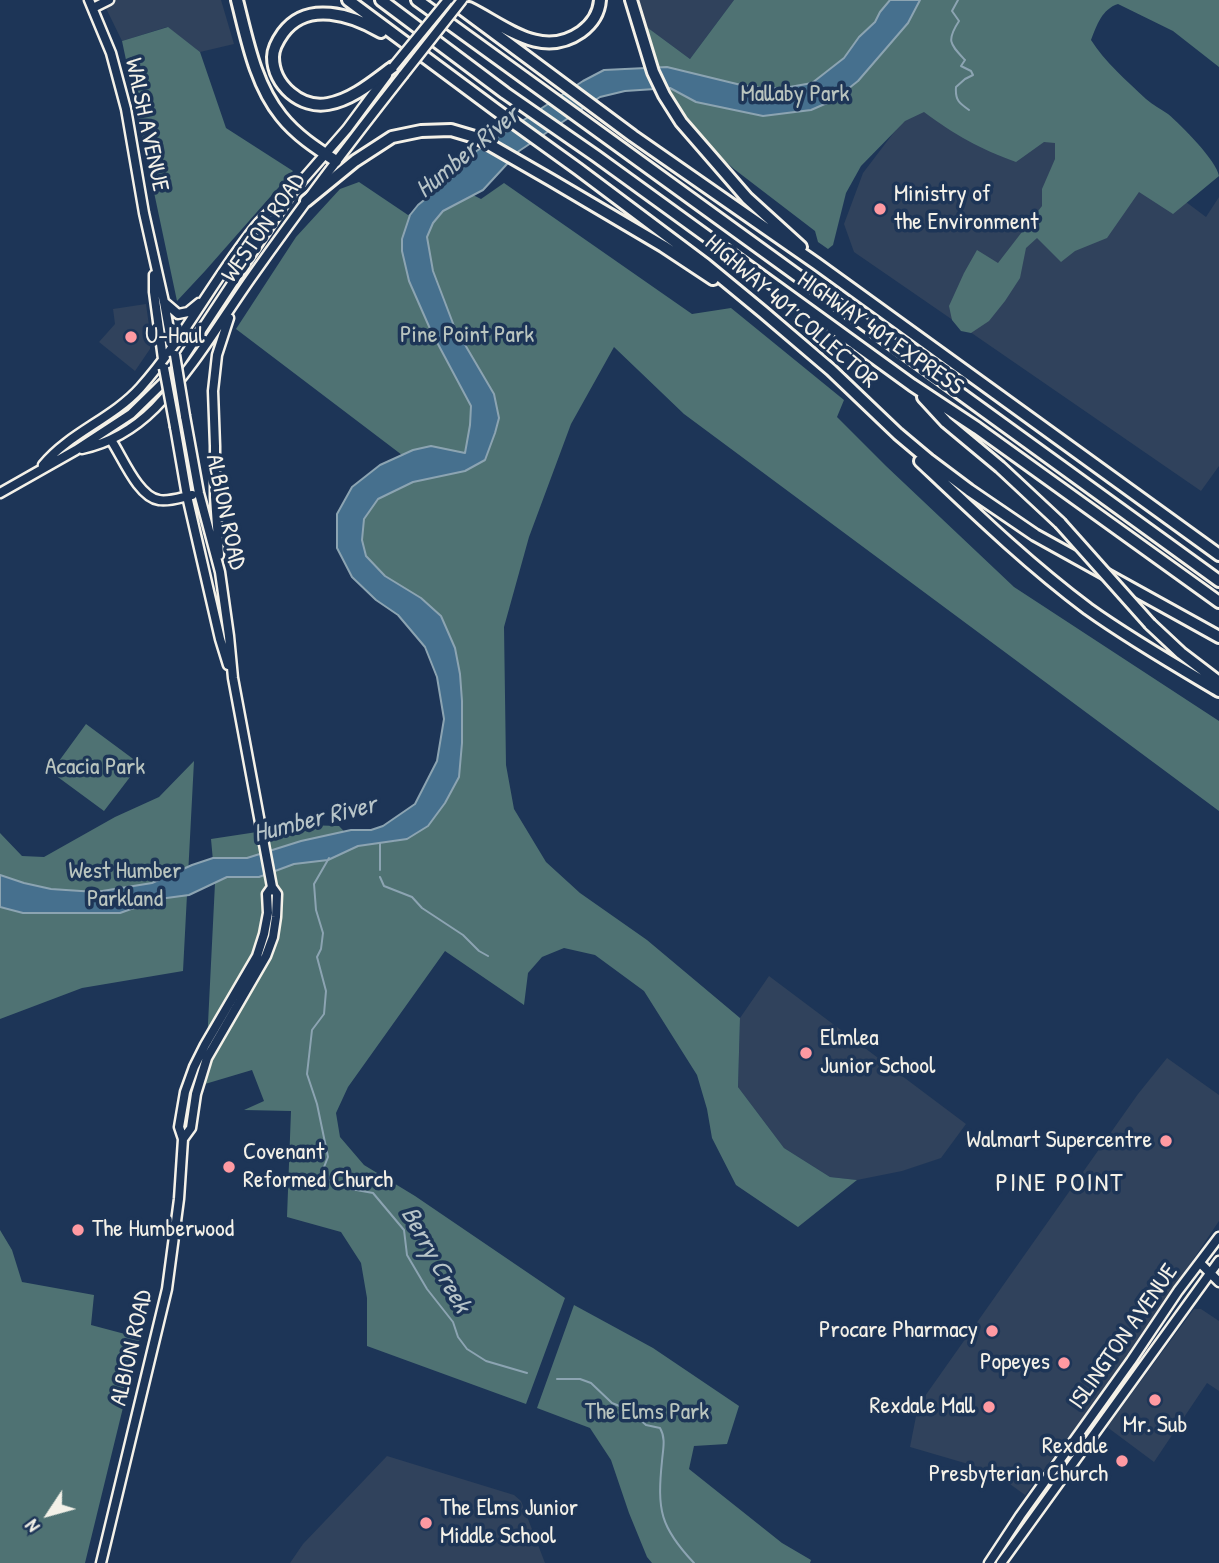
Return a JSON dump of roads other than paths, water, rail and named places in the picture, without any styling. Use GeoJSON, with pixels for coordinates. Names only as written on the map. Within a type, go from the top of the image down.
{"type":"FeatureCollection","features":[{"type":"Feature","properties":{"kind":"highway"},"geometry":{"type":"LineString","coordinates":[[237,0],[253,63],[267,94],[280,115],[296,132],[336,161]]}},
{"type":"Feature","properties":{"kind":"highway","name":"HIGHWAY 401 COLLECTOR"},"geometry":{"type":"LineString","coordinates":[[348,0],[660,230],[763,312],[831,370],[909,444],[969,490],[1034,535],[1219,638]]}},
{"type":"Feature","properties":{"kind":"highway","name":"HIGHWAY 401 EXPRESS"},"geometry":{"type":"LineString","coordinates":[[381,0],[505,93],[1219,603]]}},
{"type":"Feature","properties":{"kind":"highway","name":"HIGHWAY 401 EXPRESS"},"geometry":{"type":"LineString","coordinates":[[417,0],[1219,581]]}},
{"type":"Feature","properties":{"kind":"highway"},"geometry":{"type":"LineString","coordinates":[[451,0],[522,38],[536,42],[553,42],[573,36],[589,25],[599,11],[600,0]]}},
{"type":"Feature","properties":{"kind":"highway","name":"HIGHWAY 401 COLLECTOR"},"geometry":{"type":"LineString","coordinates":[[451,0],[633,136],[817,264],[1219,555]]}},
{"type":"Feature","properties":{"kind":"highway"},"geometry":{"type":"LineString","coordinates":[[631,0],[653,72],[681,122],[747,198],[817,264]]}},
{"type":"Feature","properties":{"kind":"highway"},"geometry":{"type":"LineString","coordinates":[[393,67],[342,100],[320,105],[306,103],[289,91],[279,78],[273,59],[278,41],[291,23],[312,14],[326,13],[341,15],[372,27],[424,57]]}},
{"type":"Feature","properties":{"kind":"highway"},"geometry":{"type":"LineString","coordinates":[[306,201],[355,161],[391,137],[421,131],[451,130],[478,138],[551,180],[663,246],[763,312]]}},
{"type":"Feature","properties":{"kind":"highway"},"geometry":{"type":"LineString","coordinates":[[912,384],[946,422],[1000,467],[1060,523],[1150,624],[1181,653],[1219,682]]}},
{"type":"Feature","properties":{"kind":"highway"},"geometry":{"type":"LineString","coordinates":[[909,444],[918,460],[1045,575],[1090,610],[1219,691]]}},
{"type":"Feature","properties":{"kind":"main road"},"geometry":{"type":"LineString","coordinates":[[91,4],[109,0]]}},
{"type":"Feature","properties":{"kind":"main road","name":"WESTON ROAD"},"geometry":{"type":"LineString","coordinates":[[0,493],[76,450],[131,414],[173,373],[293,191],[451,0]]}},
{"type":"Feature","properties":{"kind":"main road","name":"WESTON ROAD"},"geometry":{"type":"LineString","coordinates":[[76,450],[96,446],[122,435],[153,410],[184,376],[306,201],[461,0]]}},
{"type":"Feature","properties":{"kind":"main road","name":"WALSH AVENUE"},"geometry":{"type":"LineString","coordinates":[[91,4],[111,53],[126,109],[144,213],[173,351]]}},
{"type":"Feature","properties":{"kind":"main road"},"geometry":{"type":"LineString","coordinates":[[40,469],[54,452],[125,403],[164,363],[257,224],[293,191]]}},
{"type":"Feature","properties":{"kind":"main road","name":"WALSH AVENUE"},"geometry":{"type":"LineString","coordinates":[[155,261],[154,292],[164,363]]}},
{"type":"Feature","properties":{"kind":"main road"},"geometry":{"type":"LineString","coordinates":[[220,572],[213,391],[216,355],[226,325],[247,284]]}},
{"type":"Feature","properties":{"kind":"main road"},"geometry":{"type":"LineString","coordinates":[[164,302],[178,314],[188,312],[206,297]]}},
{"type":"Feature","properties":{"kind":"main road","name":"ALBION ROAD"},"geometry":{"type":"LineString","coordinates":[[101,1563],[166,1289],[179,1199],[183,1139],[179,1127],[186,1092],[205,1045],[257,956],[268,913],[267,894],[272,887],[233,678],[220,572],[199,493],[173,351]]}},
{"type":"Feature","properties":{"kind":"main road","name":"ALBION ROAD"},"geometry":{"type":"LineString","coordinates":[[164,363],[187,496],[220,639],[233,678]]}},
{"type":"Feature","properties":{"kind":"main road"},"geometry":{"type":"LineString","coordinates":[[111,440],[138,484],[155,499],[164,500],[199,493]]}},
{"type":"Feature","properties":{"kind":"main road","name":"ISLINGTON AVENUE"},"geometry":{"type":"LineString","coordinates":[[989,1563],[1178,1291],[1219,1237]]}},
{"type":"Feature","properties":{"kind":"main road"},"geometry":{"type":"LineString","coordinates":[[1207,1254],[1218,1263]]}},
{"type":"Feature","properties":{"kind":"main road"},"geometry":{"type":"LineString","coordinates":[[1200,1263],[1219,1282]]}},
{"type":"Feature","properties":{"kind":"main road","name":"ISLINGTON AVENUE"},"geometry":{"type":"LineString","coordinates":[[1001,1563],[1218,1263]]}},
{"type":"Feature","properties":{"kind":"waterway"},"geometry":{"type":"LineString","coordinates":[[958,0],[952,11],[959,21],[951,38],[956,50],[965,60],[961,66],[973,75],[956,87],[956,95],[960,103],[969,110]]}},
{"type":"Feature","properties":{"kind":"waterway"},"geometry":{"type":"LineString","coordinates":[[380,843],[380,870]]}},
{"type":"Feature","properties":{"kind":"waterway","name":"Berry Creek"},"geometry":{"type":"LineString","coordinates":[[329,858],[314,884],[316,910],[323,933],[317,957],[326,991],[324,1014],[312,1030],[307,1074],[317,1104],[328,1157],[324,1167],[328,1179],[340,1187],[373,1193],[404,1230],[407,1255],[427,1289],[453,1322],[458,1337],[467,1349],[486,1361],[527,1373]]}},
{"type":"Feature","properties":{"kind":"waterway"},"geometry":{"type":"LineString","coordinates":[[380,877],[384,886],[412,897],[422,908],[463,935],[488,956]]}},
{"type":"Feature","properties":{"kind":"waterway","name":"Berry Creek"},"geometry":{"type":"LineString","coordinates":[[557,1379],[580,1379],[591,1383],[612,1403],[629,1410],[646,1425],[660,1428],[664,1440],[660,1493],[663,1517],[674,1539],[694,1563]]}},
{"type":"Feature","properties":{"kind":"place","name":"Ministry of the Environment"},"geometry":{"type":"Point","coordinates":[880,209]}},
{"type":"Feature","properties":{"kind":"place","name":"U-Haul"},"geometry":{"type":"Point","coordinates":[131,337]}},
{"type":"Feature","properties":{"kind":"place","name":"Elmlea Junior School"},"geometry":{"type":"Point","coordinates":[806,1053]}},
{"type":"Feature","properties":{"kind":"place","name":"Walmart Supercentre"},"geometry":{"type":"Point","coordinates":[1166,1141]}},
{"type":"Feature","properties":{"kind":"place","name":"Covenant Reformed Church"},"geometry":{"type":"Point","coordinates":[229,1167]}},
{"type":"Feature","properties":{"kind":"place","name":"The Humberwood"},"geometry":{"type":"Point","coordinates":[78,1230]}},
{"type":"Feature","properties":{"kind":"place","name":"Procare Pharmacy"},"geometry":{"type":"Point","coordinates":[992,1331]}},
{"type":"Feature","properties":{"kind":"place","name":"Popeyes"},"geometry":{"type":"Point","coordinates":[1064,1363]}},
{"type":"Feature","properties":{"kind":"place","name":"Mr. Sub"},"geometry":{"type":"Point","coordinates":[1155,1400]}},
{"type":"Feature","properties":{"kind":"place","name":"Rexdale Mall"},"geometry":{"type":"Point","coordinates":[989,1407]}},
{"type":"Feature","properties":{"kind":"place","name":"Rexdale Presbyterian Church"},"geometry":{"type":"Point","coordinates":[1122,1461]}},
{"type":"Feature","properties":{"kind":"place","name":"The Elms Junior Middle School"},"geometry":{"type":"Point","coordinates":[426,1523]}},
{"type":"Feature","properties":{"kind":"district","name":"PINE POINT"},"geometry":{"type":"Point","coordinates":[1060,1184]}},
{"type":"Feature","properties":{"kind":"park label","name":"Mallaby Park"},"geometry":{"type":"Point","coordinates":[795,95]}},
{"type":"Feature","properties":{"kind":"park label","name":"Pine Point Park"},"geometry":{"type":"Point","coordinates":[467,336]}},
{"type":"Feature","properties":{"kind":"park label","name":"Acacia Park"},"geometry":{"type":"Point","coordinates":[95,768]}},
{"type":"Feature","properties":{"kind":"park label","name":"West Humber Parkland"},"geometry":{"type":"Point","coordinates":[125,886]}},
{"type":"Feature","properties":{"kind":"park label","name":"The Elms Park"},"geometry":{"type":"Point","coordinates":[647,1413]}},
{"type":"Feature","properties":{"kind":"water label","name":"Humber River"},"geometry":{"type":"Point","coordinates":[468,153]}},
{"type":"Feature","properties":{"kind":"water label","name":"Humber River"},"geometry":{"type":"Point","coordinates":[315,820]}}]}
